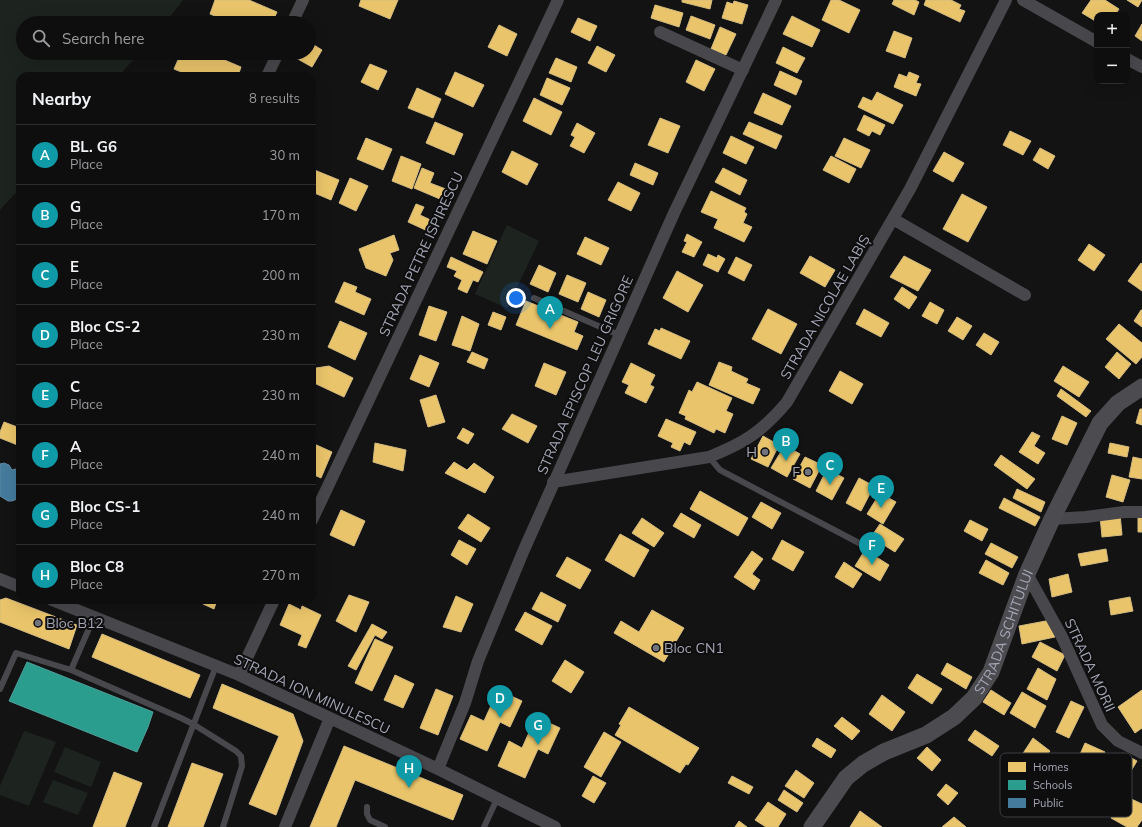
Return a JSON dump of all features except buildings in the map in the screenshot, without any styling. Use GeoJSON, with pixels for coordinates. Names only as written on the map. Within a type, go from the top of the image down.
{"type":"FeatureCollection","features":[{"type":"Feature","properties":{"kind":"main road","name":"STRADA SCHITULUI"},"geometry":{"type":"LineString","coordinates":[[812,827],[846,778],[863,764],[884,752],[926,735],[954,717],[974,698],[991,672],[1027,574],[1052,519],[1100,424],[1118,403],[1141,389]]}},
{"type":"Feature","properties":{"kind":"street"},"geometry":{"type":"LineString","coordinates":[[295,16],[303,0]]}},
{"type":"Feature","properties":{"kind":"street","name":"STRADA PETRE ISPIRESCU"},"geometry":{"type":"LineString","coordinates":[[316,512],[558,0]]}},
{"type":"Feature","properties":{"kind":"street","name":"STRADA EPISCOP LEU GRIGORE"},"geometry":{"type":"LineString","coordinates":[[438,769],[465,703],[478,661],[553,482],[674,213],[776,0]]}},
{"type":"Feature","properties":{"kind":"street","name":"STRADA NICOLAE LABIȘ"},"geometry":{"type":"LineString","coordinates":[[553,482],[709,457],[732,448],[758,432],[772,420],[787,402],[910,189],[1006,0]]}},
{"type":"Feature","properties":{"kind":"street"},"geometry":{"type":"LineString","coordinates":[[1023,0],[1094,40]]}},
{"type":"Feature","properties":{"kind":"street"},"geometry":{"type":"LineString","coordinates":[[660,32],[743,70]]}},
{"type":"Feature","properties":{"kind":"street"},"geometry":{"type":"LineString","coordinates":[[269,72],[275,60]]}},
{"type":"Feature","properties":{"kind":"street"},"geometry":{"type":"LineString","coordinates":[[1130,61],[1142,68]]}},
{"type":"Feature","properties":{"kind":"street"},"geometry":{"type":"LineString","coordinates":[[893,219],[1025,295]]}},
{"type":"Feature","properties":{"kind":"street"},"geometry":{"type":"LineString","coordinates":[[1052,519],[1086,517],[1124,512],[1142,512]]}},
{"type":"Feature","properties":{"kind":"street","name":"STRADA MORII"},"geometry":{"type":"LineString","coordinates":[[1027,574],[1062,637],[1102,725],[1118,741],[1142,753]]}},
{"type":"Feature","properties":{"kind":"street"},"geometry":{"type":"LineString","coordinates":[[0,579],[16,585]]}},
{"type":"Feature","properties":{"kind":"street","name":"STRADA ION MINULESCU"},"geometry":{"type":"LineString","coordinates":[[62,604],[239,675],[438,769],[555,827]]}},
{"type":"Feature","properties":{"kind":"street"},"geometry":{"type":"LineString","coordinates":[[239,675],[272,604]]}},
{"type":"Feature","properties":{"kind":"street"},"geometry":{"type":"LineString","coordinates":[[285,827],[330,718]]}},
{"type":"Feature","properties":{"kind":"lane"},"geometry":{"type":"LineString","coordinates":[[534,298],[619,335]]}},
{"type":"Feature","properties":{"kind":"lane"},"geometry":{"type":"LineString","coordinates":[[709,457],[720,470],[859,543]]}},
{"type":"Feature","properties":{"kind":"lane"},"geometry":{"type":"LineString","coordinates":[[71,670],[94,617]]}},
{"type":"Feature","properties":{"kind":"lane"},"geometry":{"type":"LineString","coordinates":[[0,689],[16,653],[71,670],[193,724],[236,751],[241,756],[242,766],[223,827]]}},
{"type":"Feature","properties":{"kind":"lane"},"geometry":{"type":"LineString","coordinates":[[154,827],[216,666]]}},
{"type":"Feature","properties":{"kind":"lane"},"geometry":{"type":"LineString","coordinates":[[484,827],[498,799]]}},
{"type":"Feature","properties":{"kind":"lane"},"geometry":{"type":"LineString","coordinates":[[366,807],[370,820],[385,827]]}},
{"type":"Feature","properties":{"kind":"shaded area"},"geometry":{"type":"Polygon","coordinates":[[[0,0],[183,0],[170,16],[16,16],[16,60],[133,60],[122,72],[16,72],[16,192],[0,210],[0,0]]]}},
{"type":"Feature","properties":{"kind":"shaded area"},"geometry":{"type":"Polygon","coordinates":[[[507,225],[539,241],[507,308],[475,294],[507,225]]]}},
{"type":"Feature","properties":{"kind":"shaded area"},"geometry":{"type":"Polygon","coordinates":[[[24,731],[56,742],[29,806],[0,795],[0,786],[24,731]]]}},
{"type":"Feature","properties":{"kind":"shaded area"},"geometry":{"type":"Polygon","coordinates":[[[65,747],[101,762],[91,787],[54,772],[65,747]]]}},
{"type":"Feature","properties":{"kind":"shaded area"},"geometry":{"type":"Polygon","coordinates":[[[53,780],[88,793],[78,815],[43,802],[53,780]]]}},
{"type":"Feature","properties":{"kind":"place","name":"BL. G6"},"geometry":{"type":"Point","coordinates":[550,329]}},
{"type":"Feature","properties":{"kind":"place","name":"H"},"geometry":{"type":"Point","coordinates":[765,452]}},
{"type":"Feature","properties":{"kind":"place","name":"G"},"geometry":{"type":"Point","coordinates":[786,461]}},
{"type":"Feature","properties":{"kind":"place","name":"F"},"geometry":{"type":"Point","coordinates":[808,472]}},
{"type":"Feature","properties":{"kind":"place","name":"E"},"geometry":{"type":"Point","coordinates":[830,485]}},
{"type":"Feature","properties":{"kind":"place","name":"C"},"geometry":{"type":"Point","coordinates":[881,508]}},
{"type":"Feature","properties":{"kind":"place","name":"A"},"geometry":{"type":"Point","coordinates":[872,565]}},
{"type":"Feature","properties":{"kind":"place","name":"Bloc B12"},"geometry":{"type":"Point","coordinates":[38,623]}},
{"type":"Feature","properties":{"kind":"place","name":"Bloc CN1"},"geometry":{"type":"Point","coordinates":[656,648]}},
{"type":"Feature","properties":{"kind":"place","name":"Bloc CS-2"},"geometry":{"type":"Point","coordinates":[500,718]}},
{"type":"Feature","properties":{"kind":"place","name":"Bloc CS-1"},"geometry":{"type":"Point","coordinates":[538,745]}},
{"type":"Feature","properties":{"kind":"place","name":"Bloc C8"},"geometry":{"type":"Point","coordinates":[409,788]}}]}
